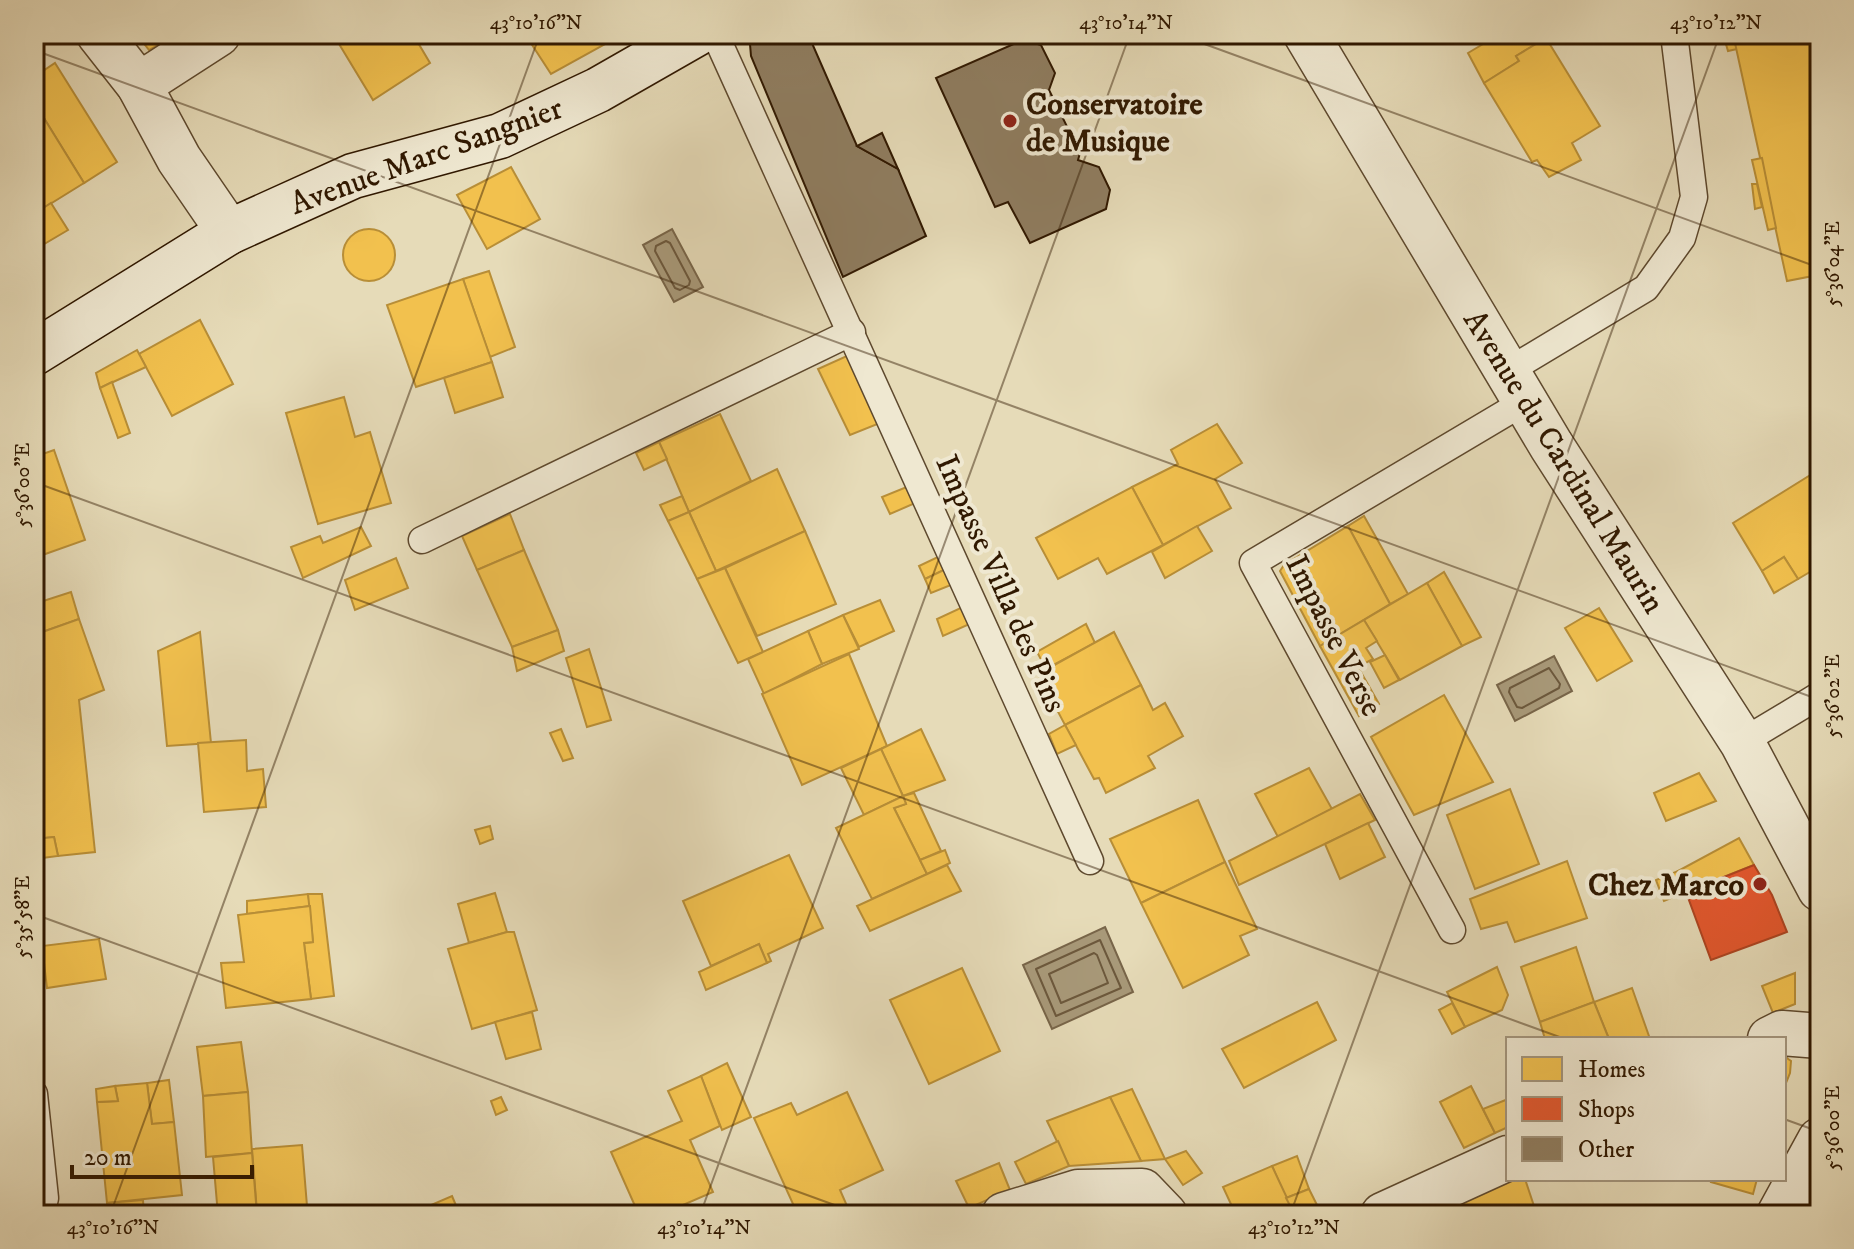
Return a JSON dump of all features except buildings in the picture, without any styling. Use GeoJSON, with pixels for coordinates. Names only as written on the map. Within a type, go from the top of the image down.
{"type":"FeatureCollection","features":[{"type":"Feature","properties":{"kind":"street"},"geometry":{"type":"LineString","coordinates":[[99,34],[139,85],[179,159],[229,232]]}},
{"type":"Feature","properties":{"kind":"street"},"geometry":{"type":"LineString","coordinates":[[139,85],[218,34]]}},
{"type":"Feature","properties":{"kind":"street","name":"Avenue Marc Sangnier"},"geometry":{"type":"LineString","coordinates":[[34,353],[229,232],[353,176],[500,136],[598,90],[696,34]]}},
{"type":"Feature","properties":{"kind":"street","name":"Avenue du Cardinal Maurin"},"geometry":{"type":"LineString","coordinates":[[1306,34],[1517,386],[1742,742],[1820,889]]}},
{"type":"Feature","properties":{"kind":"street"},"geometry":{"type":"LineString","coordinates":[[1774,1037],[1782,1033],[1820,1036]]}},
{"type":"Feature","properties":{"kind":"street"},"geometry":{"type":"LineString","coordinates":[[1779,1215],[1820,1140]]}},
{"type":"Feature","properties":{"kind":"street"},"geometry":{"type":"LineString","coordinates":[[1383,1215],[1506,1159]]}},
{"type":"Feature","properties":{"kind":"street"},"geometry":{"type":"LineString","coordinates":[[1004,1215],[1078,1192],[1142,1191],[1165,1215]]}},
{"type":"Feature","properties":{"kind":"lane","name":"Impasse Villa des Pins"},"geometry":{"type":"LineString","coordinates":[[715,34],[1090,861]]}},
{"type":"Feature","properties":{"kind":"lane"},"geometry":{"type":"LineString","coordinates":[[1517,386],[1646,288],[1682,238],[1694,197],[1674,34]]}},
{"type":"Feature","properties":{"kind":"lane"},"geometry":{"type":"LineString","coordinates":[[422,540],[852,332]]}},
{"type":"Feature","properties":{"kind":"lane","name":"Impasse Verse"},"geometry":{"type":"LineString","coordinates":[[1452,930],[1253,563],[1517,386]]}},
{"type":"Feature","properties":{"kind":"lane"},"geometry":{"type":"LineString","coordinates":[[1742,742],[1820,695]]}},
{"type":"Feature","properties":{"kind":"lane"},"geometry":{"type":"LineString","coordinates":[[34,1094],[45,1198],[41,1215]]}},
{"type":"Feature","properties":{"kind":"water"},"geometry":{"type":"Polygon","coordinates":[[[672,229],[703,287],[674,302],[643,245],[672,229]]]}},
{"type":"Feature","properties":{"kind":"water"},"geometry":{"type":"Polygon","coordinates":[[[1554,656],[1572,691],[1515,721],[1497,685],[1554,656]]]}},
{"type":"Feature","properties":{"kind":"water"},"geometry":{"type":"Polygon","coordinates":[[[1105,927],[1133,992],[1052,1029],[1023,965],[1105,927]]]}},
{"type":"Feature","properties":{"kind":"place","name":"Conservatoire de Musique"},"geometry":{"type":"Point","coordinates":[1010,121]}},
{"type":"Feature","properties":{"kind":"place","name":"Chez Marco"},"geometry":{"type":"Point","coordinates":[1760,884]}}]}
